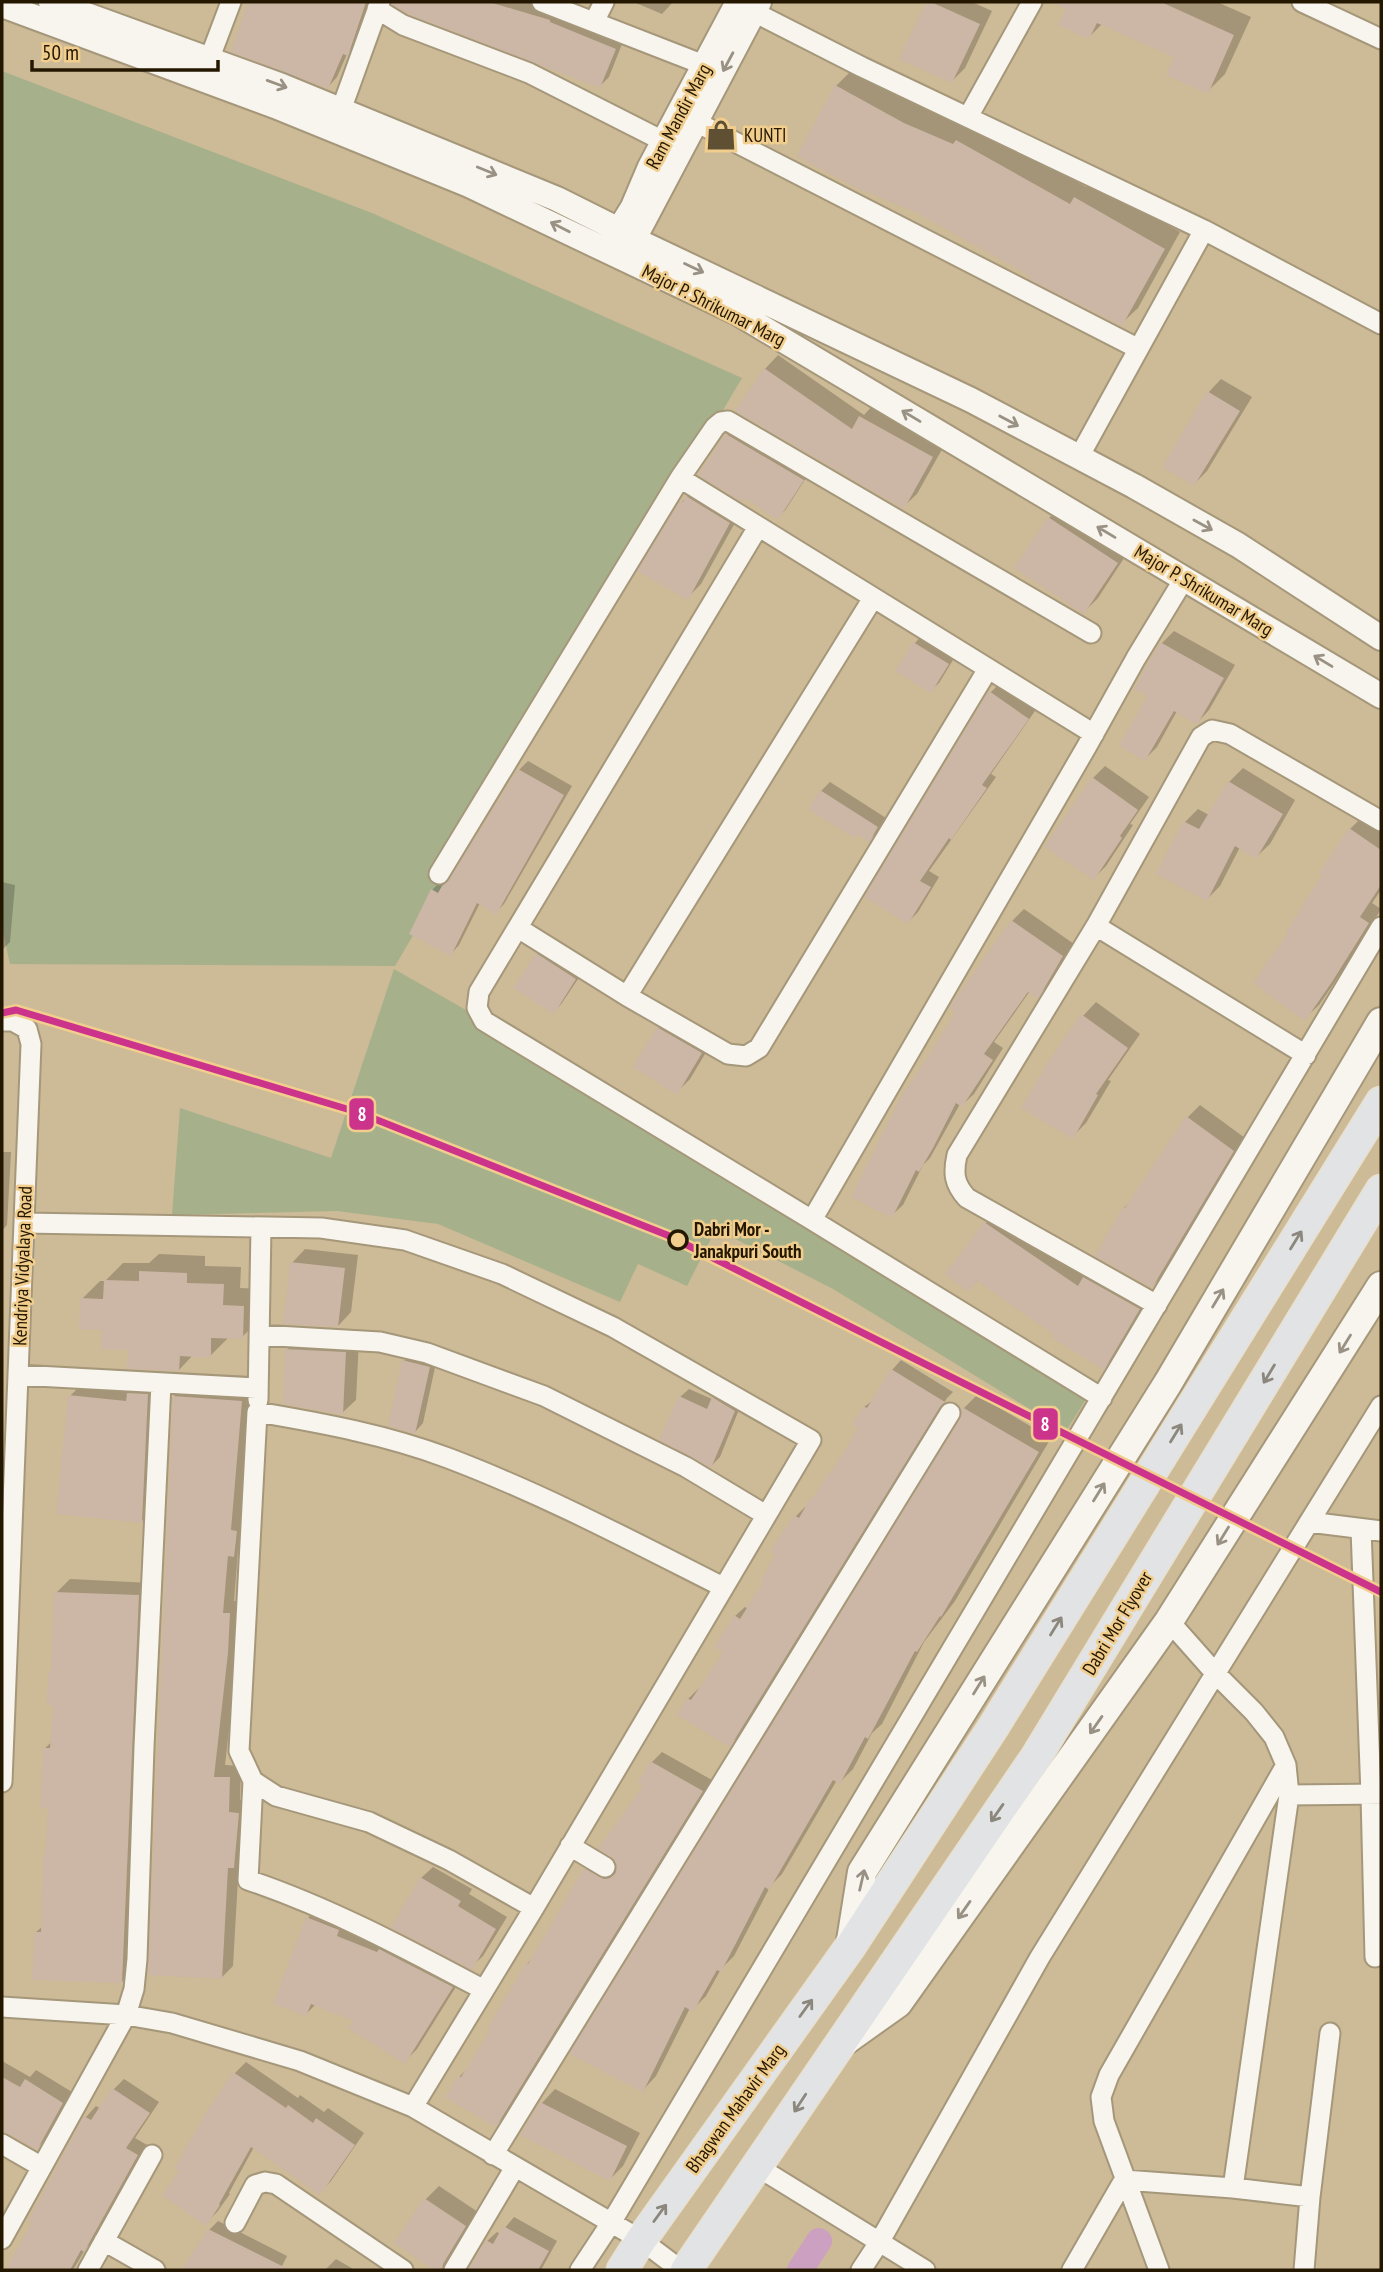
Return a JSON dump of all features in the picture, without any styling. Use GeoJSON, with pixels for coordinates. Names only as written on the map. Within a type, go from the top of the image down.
{"type":"FeatureCollection","features":[{"type":"Feature","properties":{"kind":"main road"},"geometry":{"type":"LineString","coordinates":[[850,1947],[862,1872],[1168,1383],[1378,1039]]}},
{"type":"Feature","properties":{"kind":"main road"},"geometry":{"type":"LineString","coordinates":[[850,1947],[994,1726],[1381,1102]]}},
{"type":"Feature","properties":{"kind":"main road","name":"Dabri Mor Flyover"},"geometry":{"type":"LineString","coordinates":[[837,2046],[1036,1757],[1381,1190]]}},
{"type":"Feature","properties":{"kind":"main road"},"geometry":{"type":"LineString","coordinates":[[684,2270],[758,2167],[837,2046],[898,2003],[1169,1621],[1381,1286]]}},
{"type":"Feature","properties":{"kind":"main road","name":"Bhagwan Mahavir Marg"},"geometry":{"type":"LineString","coordinates":[[622,2270],[641,2239],[850,1947]]}},
{"type":"Feature","properties":{"kind":"street","name":"Major P. Shrikumar Marg"},"geometry":{"type":"LineString","coordinates":[[51,2],[282,86],[557,199],[621,245],[1381,696]]}},
{"type":"Feature","properties":{"kind":"street"},"geometry":{"type":"LineString","coordinates":[[209,60],[231,2]]}},
{"type":"Feature","properties":{"kind":"street"},"geometry":{"type":"LineString","coordinates":[[542,2],[704,65]]}},
{"type":"Feature","properties":{"kind":"street"},"geometry":{"type":"LineString","coordinates":[[594,22],[604,2]]}},
{"type":"Feature","properties":{"kind":"street"},"geometry":{"type":"LineString","coordinates":[[968,117],[1032,2]]}},
{"type":"Feature","properties":{"kind":"street"},"geometry":{"type":"LineString","coordinates":[[1302,2],[1381,39]]}},
{"type":"Feature","properties":{"kind":"street","name":"Major P. Shrikumar Marg"},"geometry":{"type":"LineString","coordinates":[[2,5],[275,107],[469,185],[541,218],[621,245],[958,394],[1238,545],[1381,638]]}},
{"type":"Feature","properties":{"kind":"street"},"geometry":{"type":"LineString","coordinates":[[341,110],[378,5],[403,24],[529,73],[663,141]]}},
{"type":"Feature","properties":{"kind":"street"},"geometry":{"type":"LineString","coordinates":[[750,5],[968,117],[1204,230],[1381,324]]}},
{"type":"Feature","properties":{"kind":"street","name":"Ram Mandir Marg"},"geometry":{"type":"LineString","coordinates":[[621,245],[633,207],[663,141],[704,65],[750,5]]}},
{"type":"Feature","properties":{"kind":"street","name":"Ram Mandir Marg"},"geometry":{"type":"LineString","coordinates":[[621,245],[696,122],[750,5]]}},
{"type":"Feature","properties":{"kind":"street"},"geometry":{"type":"LineString","coordinates":[[696,122],[1137,348]]}},
{"type":"Feature","properties":{"kind":"street"},"geometry":{"type":"LineString","coordinates":[[1079,457],[1204,230]]}},
{"type":"Feature","properties":{"kind":"street"},"geometry":{"type":"LineString","coordinates":[[439,874],[680,478],[721,422],[729,421],[1091,633]]}},
{"type":"Feature","properties":{"kind":"street"},"geometry":{"type":"LineString","coordinates":[[680,478],[1094,734]]}},
{"type":"Feature","properties":{"kind":"street"},"geometry":{"type":"LineString","coordinates":[[758,527],[479,992],[477,1008],[484,1021],[1102,1398]]}},
{"type":"Feature","properties":{"kind":"street"},"geometry":{"type":"LineString","coordinates":[[812,1220],[1184,579]]}},
{"type":"Feature","properties":{"kind":"street"},"geometry":{"type":"LineString","coordinates":[[627,996],[873,598]]}},
{"type":"Feature","properties":{"kind":"street"},"geometry":{"type":"LineString","coordinates":[[517,928],[728,1054],[746,1056],[759,1048],[988,669]]}},
{"type":"Feature","properties":{"kind":"street"},"geometry":{"type":"LineString","coordinates":[[1157,1305],[967,1198],[958,1188],[953,1173],[957,1155],[1096,926],[1201,737],[1212,730],[1230,734],[1381,821]]}},
{"type":"Feature","properties":{"kind":"street"},"geometry":{"type":"LineString","coordinates":[[1096,926],[1306,1055]]}},
{"type":"Feature","properties":{"kind":"street"},"geometry":{"type":"LineString","coordinates":[[580,2270],[611,2223],[1381,928]]}},
{"type":"Feature","properties":{"kind":"street","name":"Kendriya Vidyalaya Road"},"geometry":{"type":"LineString","coordinates":[[2,1021],[13,1021],[27,1029],[32,1044],[18,1375],[6,1563],[2,1782]]}},
{"type":"Feature","properties":{"kind":"street"},"geometry":{"type":"LineString","coordinates":[[24,1223],[321,1228],[405,1240],[502,1274],[613,1327],[811,1440],[413,2107]]}},
{"type":"Feature","properties":{"kind":"street"},"geometry":{"type":"LineString","coordinates":[[261,1227],[257,1412],[239,1751],[253,1781],[248,1880],[339,1915],[484,1990]]}},
{"type":"Feature","properties":{"kind":"street"},"geometry":{"type":"LineString","coordinates":[[259,1335],[380,1342],[427,1353],[544,1395],[686,1467],[766,1515]]}},
{"type":"Feature","properties":{"kind":"street"},"geometry":{"type":"LineString","coordinates":[[18,1375],[258,1388]]}},
{"type":"Feature","properties":{"kind":"street"},"geometry":{"type":"LineString","coordinates":[[2,2239],[126,2015],[134,1989],[161,1383]]}},
{"type":"Feature","properties":{"kind":"street"},"geometry":{"type":"LineString","coordinates":[[861,2270],[1040,1957],[1381,1406]]}},
{"type":"Feature","properties":{"kind":"street"},"geometry":{"type":"LineString","coordinates":[[257,1412],[344,1427],[446,1458],[552,1501],[723,1587]]}},
{"type":"Feature","properties":{"kind":"street"},"geometry":{"type":"LineString","coordinates":[[493,2155],[950,1413]]}},
{"type":"Feature","properties":{"kind":"street"},"geometry":{"type":"LineString","coordinates":[[1309,1522],[1381,1531]]}},
{"type":"Feature","properties":{"kind":"street"},"geometry":{"type":"LineString","coordinates":[[1361,1529],[1376,1794],[1375,1957]]}},
{"type":"Feature","properties":{"kind":"street"},"geometry":{"type":"LineString","coordinates":[[1169,1621],[1254,1712],[1274,1737],[1286,1765],[1289,1796],[1233,2188]]}},
{"type":"Feature","properties":{"kind":"street"},"geometry":{"type":"LineString","coordinates":[[1159,2270],[1104,2121],[1101,2098],[1109,2075],[1286,1765]]}},
{"type":"Feature","properties":{"kind":"street"},"geometry":{"type":"LineString","coordinates":[[253,1781],[276,1796],[369,1822],[449,1860],[534,1908]]}},
{"type":"Feature","properties":{"kind":"street"},"geometry":{"type":"LineString","coordinates":[[1289,1796],[1376,1794]]}},
{"type":"Feature","properties":{"kind":"street"},"geometry":{"type":"LineString","coordinates":[[570,1846],[605,1867]]}},
{"type":"Feature","properties":{"kind":"street"},"geometry":{"type":"LineString","coordinates":[[2,2007],[126,2015],[172,2024],[300,2061],[413,2107],[641,2239],[684,2270]]}},
{"type":"Feature","properties":{"kind":"street"},"geometry":{"type":"LineString","coordinates":[[1304,2270],[1330,2034]]}},
{"type":"Feature","properties":{"kind":"street"},"geometry":{"type":"LineString","coordinates":[[2,2144],[42,2167]]}},
{"type":"Feature","properties":{"kind":"street"},"geometry":{"type":"LineString","coordinates":[[88,2270],[152,2155]]}},
{"type":"Feature","properties":{"kind":"street"},"geometry":{"type":"LineString","coordinates":[[454,2270],[515,2167]]}},
{"type":"Feature","properties":{"kind":"street"},"geometry":{"type":"LineString","coordinates":[[758,2167],[925,2270]]}},
{"type":"Feature","properties":{"kind":"street"},"geometry":{"type":"LineString","coordinates":[[1124,2180],[1310,2197]]}},
{"type":"Feature","properties":{"kind":"street"},"geometry":{"type":"LineString","coordinates":[[1072,2270],[1124,2180]]}},
{"type":"Feature","properties":{"kind":"street"},"geometry":{"type":"LineString","coordinates":[[235,2223],[255,2185],[265,2182],[276,2184],[403,2270]]}},
{"type":"Feature","properties":{"kind":"street"},"geometry":{"type":"LineString","coordinates":[[104,2241],[155,2270]]}},
{"type":"Feature","properties":{"kind":"green space"},"geometry":{"type":"Polygon","coordinates":[[[2,71],[372,213],[742,378],[395,966],[10,964],[2,928],[2,71]]]}},
{"type":"Feature","properties":{"kind":"green space"},"geometry":{"type":"Polygon","coordinates":[[[394,969],[524,1043],[1088,1396],[1066,1431],[833,1289],[716,1229],[687,1286],[638,1264],[620,1302],[438,1224],[337,1211],[172,1215],[180,1108],[331,1158],[394,969]]]}},
{"type":"Feature","properties":{"kind":"building"},"geometry":{"type":"Polygon","coordinates":[[[248,2],[366,2],[348,56],[343,54],[328,89],[231,52],[248,2]]]}},
{"type":"Feature","properties":{"kind":"building"},"geometry":{"type":"Polygon","coordinates":[[[392,2],[489,2],[550,20],[616,49],[600,88],[408,14],[392,2]]]}},
{"type":"Feature","properties":{"kind":"building"},"geometry":{"type":"Polygon","coordinates":[[[926,2],[980,24],[952,83],[899,59],[926,2]]]}},
{"type":"Feature","properties":{"kind":"building"},"geometry":{"type":"Polygon","coordinates":[[[1051,2],[1161,2],[1234,35],[1208,94],[1166,75],[1174,57],[1097,23],[1089,39],[1058,25],[1066,9],[1051,2]]]}},
{"type":"Feature","properties":{"kind":"building"},"geometry":{"type":"Polygon","coordinates":[[[835,85],[904,123],[953,144],[956,140],[1070,204],[1074,197],[1165,249],[1122,326],[1028,279],[1030,276],[917,213],[855,187],[797,156],[835,85]]]}},
{"type":"Feature","properties":{"kind":"building"},"geometry":{"type":"Polygon","coordinates":[[[764,368],[852,429],[859,416],[933,457],[904,509],[735,411],[764,368]]]}},
{"type":"Feature","properties":{"kind":"building"},"geometry":{"type":"Polygon","coordinates":[[[1207,391],[1240,411],[1194,486],[1162,467],[1207,391]]]}},
{"type":"Feature","properties":{"kind":"building"},"geometry":{"type":"Polygon","coordinates":[[[726,434],[804,480],[778,520],[745,498],[742,502],[698,475],[726,434]]]}},
{"type":"Feature","properties":{"kind":"building"},"geometry":{"type":"Polygon","coordinates":[[[686,496],[730,523],[688,600],[637,571],[680,501],[683,502],[686,496]]]}},
{"type":"Feature","properties":{"kind":"building"},"geometry":{"type":"Polygon","coordinates":[[[1048,517],[1118,563],[1084,614],[1014,568],[1048,517]]]}},
{"type":"Feature","properties":{"kind":"building"},"geometry":{"type":"Polygon","coordinates":[[[913,642],[949,664],[931,693],[895,671],[913,642]]]}},
{"type":"Feature","properties":{"kind":"building"},"geometry":{"type":"Polygon","coordinates":[[[1160,642],[1224,678],[1197,725],[1174,711],[1145,761],[1119,746],[1147,696],[1134,689],[1160,642]]]}},
{"type":"Feature","properties":{"kind":"building"},"geometry":{"type":"Polygon","coordinates":[[[989,691],[1029,719],[982,785],[987,788],[920,881],[931,887],[908,924],[864,897],[989,691]]]}},
{"type":"Feature","properties":{"kind":"building"},"geometry":{"type":"Polygon","coordinates":[[[518,769],[564,795],[496,915],[477,903],[451,956],[409,934],[431,889],[438,893],[449,880],[518,769]]]}},
{"type":"Feature","properties":{"kind":"building"},"geometry":{"type":"Polygon","coordinates":[[[1092,777],[1138,810],[1094,880],[1044,847],[1092,777]]]}},
{"type":"Feature","properties":{"kind":"building"},"geometry":{"type":"Polygon","coordinates":[[[1228,781],[1283,814],[1256,859],[1235,846],[1207,901],[1156,874],[1183,821],[1199,829],[1228,781]]]}},
{"type":"Feature","properties":{"kind":"building"},"geometry":{"type":"Polygon","coordinates":[[[820,790],[878,827],[869,842],[856,834],[854,838],[808,809],[820,790]]]}},
{"type":"Feature","properties":{"kind":"building"},"geometry":{"type":"Polygon","coordinates":[[[1349,828],[1381,850],[1381,885],[1360,917],[1369,923],[1305,1021],[1253,983],[1288,933],[1286,932],[1322,875],[1319,873],[1349,828]]]}},
{"type":"Feature","properties":{"kind":"building"},"geometry":{"type":"Polygon","coordinates":[[[1011,920],[1063,956],[1038,999],[1028,992],[984,1054],[993,1060],[962,1107],[956,1103],[919,1172],[916,1170],[892,1218],[851,1197],[906,1087],[908,1088],[955,1013],[949,1008],[1011,920]]]}},
{"type":"Feature","properties":{"kind":"building"},"geometry":{"type":"Polygon","coordinates":[[[536,953],[576,979],[554,1014],[513,988],[536,953]]]}},
{"type":"Feature","properties":{"kind":"building"},"geometry":{"type":"Polygon","coordinates":[[[1081,1014],[1128,1048],[1096,1094],[1098,1095],[1073,1139],[1021,1108],[1081,1014]]]}},
{"type":"Feature","properties":{"kind":"building"},"geometry":{"type":"Polygon","coordinates":[[[657,1027],[702,1053],[677,1095],[633,1067],[657,1027]]]}},
{"type":"Feature","properties":{"kind":"building"},"geometry":{"type":"Polygon","coordinates":[[[1186,1116],[1234,1151],[1152,1288],[1095,1256],[1123,1207],[1125,1208],[1186,1116]]]}},
{"type":"Feature","properties":{"kind":"building"},"geometry":{"type":"Polygon","coordinates":[[[984,1222],[1078,1286],[1083,1277],[1140,1309],[1104,1370],[1051,1337],[1053,1334],[977,1281],[968,1292],[945,1274],[984,1222]]]}},
{"type":"Feature","properties":{"kind":"building"},"geometry":{"type":"Polygon","coordinates":[[[290,1262],[345,1268],[338,1327],[283,1324],[290,1262]]]}},
{"type":"Feature","properties":{"kind":"building"},"geometry":{"type":"Polygon","coordinates":[[[139,1271],[187,1273],[187,1283],[224,1284],[223,1305],[244,1306],[243,1339],[211,1338],[211,1358],[180,1356],[179,1371],[127,1369],[128,1350],[101,1349],[102,1330],[79,1329],[80,1298],[103,1299],[104,1280],[139,1281],[139,1271]]]}},
{"type":"Feature","properties":{"kind":"building"},"geometry":{"type":"Polygon","coordinates":[[[285,1349],[346,1352],[343,1415],[283,1404],[285,1349]]]}},
{"type":"Feature","properties":{"kind":"building"},"geometry":{"type":"Polygon","coordinates":[[[402,1360],[430,1367],[415,1434],[388,1426],[402,1360]]]}},
{"type":"Feature","properties":{"kind":"building"},"geometry":{"type":"Polygon","coordinates":[[[891,1369],[945,1402],[730,1747],[677,1715],[687,1698],[691,1700],[723,1652],[714,1647],[734,1615],[740,1619],[763,1582],[761,1580],[775,1555],[770,1552],[794,1515],[799,1518],[811,1497],[813,1498],[829,1472],[831,1473],[858,1428],[852,1425],[863,1406],[867,1408],[891,1369]]]}},
{"type":"Feature","properties":{"kind":"building"},"geometry":{"type":"Polygon","coordinates":[[[127,1393],[148,1394],[142,1523],[56,1514],[68,1395],[126,1401],[127,1393]]]}},
{"type":"Feature","properties":{"kind":"building"},"geometry":{"type":"Polygon","coordinates":[[[173,1396],[242,1401],[231,1530],[237,1531],[234,1557],[228,1556],[223,1613],[230,1613],[228,1653],[214,1777],[230,1777],[229,1812],[239,1813],[234,1868],[228,1868],[222,1979],[148,1975],[173,1396]]]}},
{"type":"Feature","properties":{"kind":"building"},"geometry":{"type":"Polygon","coordinates":[[[679,1396],[707,1409],[712,1397],[735,1411],[711,1468],[659,1440],[679,1396]]]}},
{"type":"Feature","properties":{"kind":"building"},"geometry":{"type":"Polygon","coordinates":[[[962,1407],[1039,1452],[941,1617],[917,1652],[915,1651],[868,1739],[865,1737],[840,1784],[833,1780],[769,1890],[765,1887],[721,1972],[717,1970],[693,2012],[685,2007],[643,2092],[569,2054],[960,1419],[962,1407]]]}},
{"type":"Feature","properties":{"kind":"building"},"geometry":{"type":"Polygon","coordinates":[[[54,1592],[139,1595],[122,1983],[32,1980],[34,1932],[41,1932],[43,1856],[48,1809],[40,1808],[43,1748],[50,1748],[53,1705],[47,1705],[54,1592]]]}},
{"type":"Feature","properties":{"kind":"building"},"geometry":{"type":"Polygon","coordinates":[[[650,1761],[703,1791],[496,2127],[445,2097],[458,2076],[461,2077],[490,2030],[487,2029],[584,1868],[604,1879],[615,1874],[615,1860],[598,1849],[643,1786],[638,1783],[650,1761]]]}},
{"type":"Feature","properties":{"kind":"building"},"geometry":{"type":"Polygon","coordinates":[[[420,1877],[461,1901],[458,1906],[496,1929],[472,1970],[391,1928],[420,1877]]]}},
{"type":"Feature","properties":{"kind":"building"},"geometry":{"type":"Polygon","coordinates":[[[306,1917],[339,1930],[337,1936],[377,1952],[379,1949],[453,1987],[405,2064],[348,2028],[353,2021],[311,2004],[306,2016],[273,2004],[306,1917]]]}},
{"type":"Feature","properties":{"kind":"building"},"geometry":{"type":"Polygon","coordinates":[[[233,2072],[286,2108],[288,2105],[313,2123],[316,2118],[355,2145],[320,2195],[251,2147],[206,2226],[162,2195],[179,2171],[174,2169],[207,2111],[233,2072]]]}},
{"type":"Feature","properties":{"kind":"building"},"geometry":{"type":"Polygon","coordinates":[[[2,2077],[20,2087],[25,2079],[63,2103],[37,2150],[2,2130],[2,2077]]]}},
{"type":"Feature","properties":{"kind":"building"},"geometry":{"type":"Polygon","coordinates":[[[112,2088],[150,2113],[126,2148],[138,2155],[84,2252],[81,2250],[70,2270],[5,2270],[32,2223],[28,2221],[84,2116],[91,2120],[112,2088]]]}},
{"type":"Feature","properties":{"kind":"building"},"geometry":{"type":"Polygon","coordinates":[[[540,2102],[627,2146],[610,2181],[520,2135],[540,2102]]]}},
{"type":"Feature","properties":{"kind":"building"},"geometry":{"type":"Polygon","coordinates":[[[424,2198],[466,2226],[442,2270],[434,2270],[394,2243],[424,2198]]]}},
{"type":"Feature","properties":{"kind":"building"},"geometry":{"type":"Polygon","coordinates":[[[503,2226],[549,2251],[538,2270],[468,2270],[486,2240],[493,2244],[503,2226]]]}},
{"type":"Feature","properties":{"kind":"building"},"geometry":{"type":"Polygon","coordinates":[[[208,2229],[290,2270],[181,2270],[208,2229]]]}},
{"type":"Feature","properties":{"kind":"waterway"},"geometry":{"type":"LineString","coordinates":[[800,2270],[819,2241]]}},
{"type":"Feature","properties":{"kind":"transit line","name":"8"},"geometry":{"type":"LineString","coordinates":[[2,1013],[16,1010],[357,1112],[667,1235],[1381,1592]]}},
{"type":"Feature","properties":{"kind":"place","name":"KUNTI"},"geometry":{"type":"Point","coordinates":[721,135]}},
{"type":"Feature","properties":{"kind":"place","name":"Dabri Mor - Janakpuri South"},"geometry":{"type":"Point","coordinates":[678,1240]}}]}
